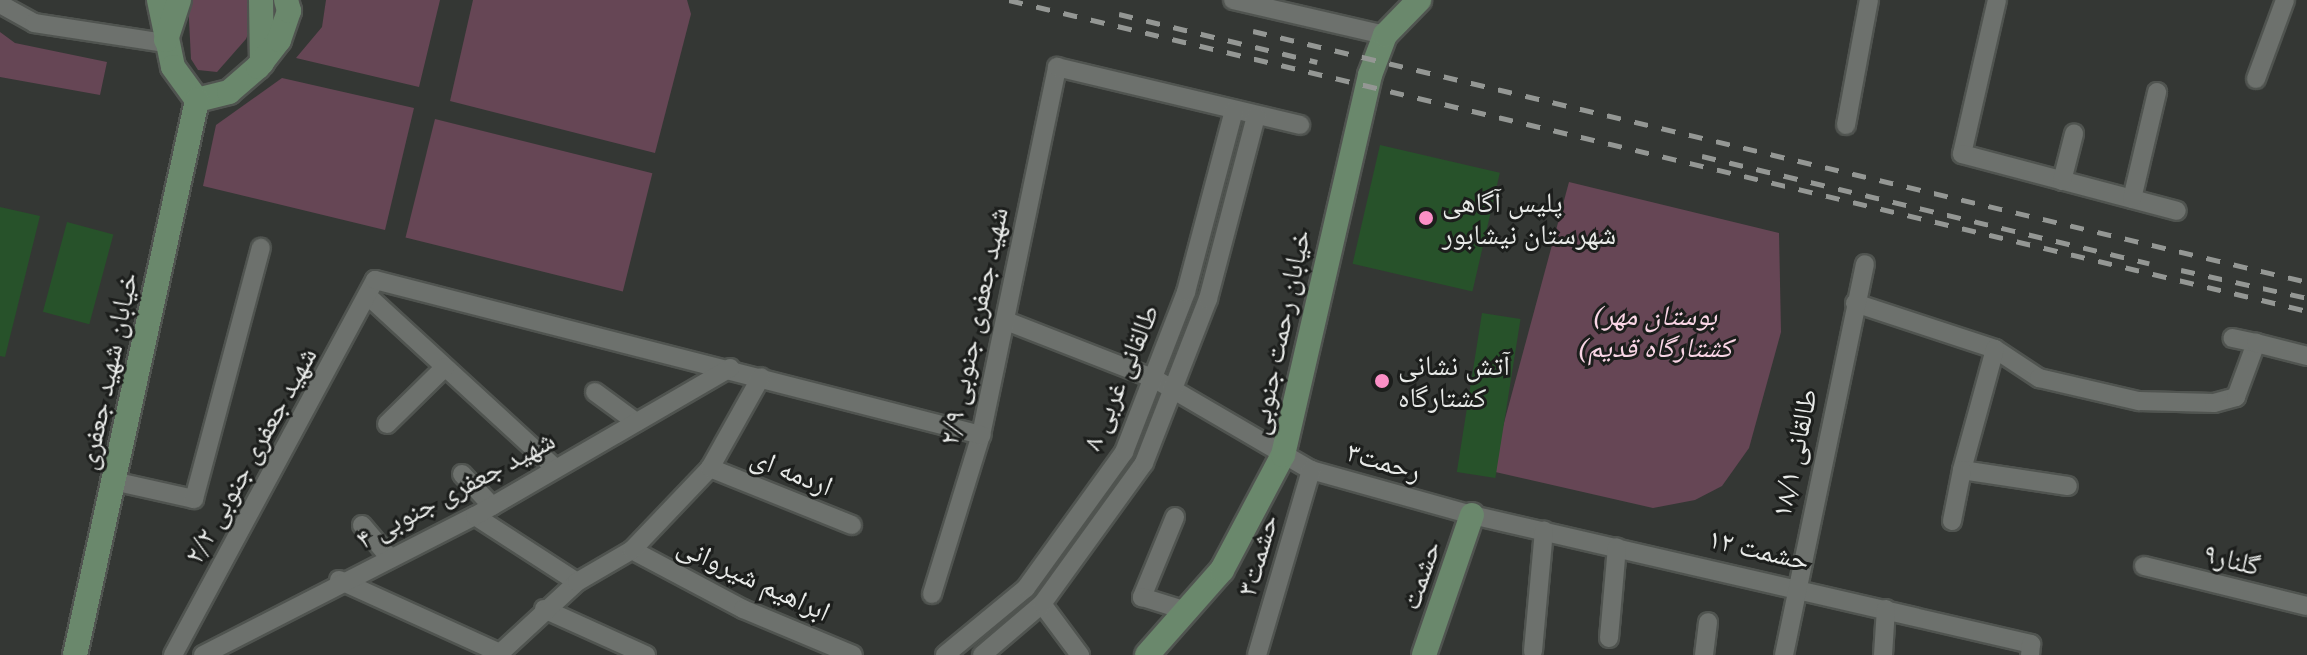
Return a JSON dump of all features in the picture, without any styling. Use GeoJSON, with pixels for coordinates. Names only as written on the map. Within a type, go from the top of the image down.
{"type":"FeatureCollection","features":[{"type":"Feature","properties":{"kind":"main road"},"geometry":{"type":"LineString","coordinates":[[159,0],[165,43],[183,86],[197,100],[229,92],[262,63],[279,40],[289,11],[286,0]]}},
{"type":"Feature","properties":{"kind":"main road"},"geometry":{"type":"LineString","coordinates":[[165,43],[179,0]]}},
{"type":"Feature","properties":{"kind":"main road"},"geometry":{"type":"LineString","coordinates":[[261,0],[262,63]]}},
{"type":"Feature","properties":{"kind":"main road","name":"خیابان رحمت جنوبی"},"geometry":{"type":"LineString","coordinates":[[1147,655],[1222,570],[1283,455],[1352,138],[1385,35],[1419,0]]}},
{"type":"Feature","properties":{"kind":"main road","name":"خیابان شهید جعفری"},"geometry":{"type":"LineString","coordinates":[[75,655],[197,100]]}},
{"type":"Feature","properties":{"kind":"main road","name":"حشمت"},"geometry":{"type":"LineString","coordinates":[[1424,655],[1472,515]]}},
{"type":"Feature","properties":{"kind":"street"},"geometry":{"type":"LineString","coordinates":[[1846,125],[1869,0]]}},
{"type":"Feature","properties":{"kind":"street"},"geometry":{"type":"LineString","coordinates":[[1997,0],[1962,154],[2177,211]]}},
{"type":"Feature","properties":{"kind":"street"},"geometry":{"type":"LineString","coordinates":[[2256,79],[2285,0]]}},
{"type":"Feature","properties":{"kind":"street"},"geometry":{"type":"LineString","coordinates":[[1233,2],[1289,8],[1385,35]]}},
{"type":"Feature","properties":{"kind":"street"},"geometry":{"type":"LineString","coordinates":[[0,4],[34,23],[165,43]]}},
{"type":"Feature","properties":{"kind":"street","name":"شهید جعفری جنوبی ۲/۹"},"geometry":{"type":"LineString","coordinates":[[932,594],[981,435],[1057,67],[1234,110]]}},
{"type":"Feature","properties":{"kind":"street"},"geometry":{"type":"LineString","coordinates":[[2132,199],[2157,92]]}},
{"type":"Feature","properties":{"kind":"street"},"geometry":{"type":"LineString","coordinates":[[1234,110],[1300,125]]}},
{"type":"Feature","properties":{"kind":"street","name":"طالقانی غربی ۸"},"geometry":{"type":"LineString","coordinates":[[945,655],[1026,588],[1124,452],[1155,379],[1186,292],[1234,110]]}},
{"type":"Feature","properties":{"kind":"street","name":"طالقانی غربی ۸"},"geometry":{"type":"LineString","coordinates":[[982,655],[1042,604],[1072,567],[1144,463],[1176,393],[1256,116]]}},
{"type":"Feature","properties":{"kind":"street"},"geometry":{"type":"LineString","coordinates":[[2062,181],[2074,134]]}},
{"type":"Feature","properties":{"kind":"street"},"geometry":{"type":"LineString","coordinates":[[113,481],[194,499],[261,248]]}},
{"type":"Feature","properties":{"kind":"street","name":"طالقانی ۱۸/۱"},"geometry":{"type":"LineString","coordinates":[[1784,655],[1794,585],[1865,264]]}},
{"type":"Feature","properties":{"kind":"street"},"geometry":{"type":"LineString","coordinates":[[372,288],[445,367],[556,469]]}},
{"type":"Feature","properties":{"kind":"street"},"geometry":{"type":"LineString","coordinates":[[372,288],[730,368],[981,435]]}},
{"type":"Feature","properties":{"kind":"street","name":"شهید جعفری جنوبی ۲/۲"},"geometry":{"type":"LineString","coordinates":[[173,655],[372,288]]}},
{"type":"Feature","properties":{"kind":"street"},"geometry":{"type":"LineString","coordinates":[[1855,303],[1995,349],[2039,378],[2139,401],[2214,403],[2236,397],[2256,343]]}},
{"type":"Feature","properties":{"kind":"street","name":"رحمت۳"},"geometry":{"type":"LineString","coordinates":[[1006,321],[1155,379],[1311,470],[1472,515]]}},
{"type":"Feature","properties":{"kind":"street"},"geometry":{"type":"LineString","coordinates":[[2233,338],[2307,356]]}},
{"type":"Feature","properties":{"kind":"street"},"geometry":{"type":"LineString","coordinates":[[1952,521],[1962,470],[1995,349]]}},
{"type":"Feature","properties":{"kind":"street"},"geometry":{"type":"LineString","coordinates":[[387,424],[445,367]]}},
{"type":"Feature","properties":{"kind":"street","name":"شهید جعفری جنوبی ۴"},"geometry":{"type":"LineString","coordinates":[[208,654],[339,580],[475,516],[730,368]]}},
{"type":"Feature","properties":{"kind":"street"},"geometry":{"type":"LineString","coordinates":[[339,580],[499,654],[544,609],[577,582],[632,550],[710,468],[761,377]]}},
{"type":"Feature","properties":{"kind":"street"},"geometry":{"type":"LineString","coordinates":[[595,392],[636,422]]}},
{"type":"Feature","properties":{"kind":"street","name":"اردمه ای"},"geometry":{"type":"LineString","coordinates":[[710,468],[852,525]]}},
{"type":"Feature","properties":{"kind":"street","name":"حشمت۳"},"geometry":{"type":"LineString","coordinates":[[1257,655],[1311,470]]}},
{"type":"Feature","properties":{"kind":"street"},"geometry":{"type":"LineString","coordinates":[[1962,470],[2068,486]]}},
{"type":"Feature","properties":{"kind":"street"},"geometry":{"type":"LineString","coordinates":[[462,474],[492,506]]}},
{"type":"Feature","properties":{"kind":"street","name":"حشمت ۱۲"},"geometry":{"type":"LineString","coordinates":[[1472,515],[1794,585],[2031,650]]}},
{"type":"Feature","properties":{"kind":"street"},"geometry":{"type":"LineString","coordinates":[[475,516],[577,582]]}},
{"type":"Feature","properties":{"kind":"street"},"geometry":{"type":"LineString","coordinates":[[1175,517],[1142,597],[1187,611]]}},
{"type":"Feature","properties":{"kind":"street"},"geometry":{"type":"LineString","coordinates":[[362,525],[389,557]]}},
{"type":"Feature","properties":{"kind":"street"},"geometry":{"type":"LineString","coordinates":[[1533,651],[1544,531]]}},
{"type":"Feature","properties":{"kind":"street"},"geometry":{"type":"LineString","coordinates":[[1609,638],[1617,547]]}},
{"type":"Feature","properties":{"kind":"street","name":"ابراهیم شیروانی"},"geometry":{"type":"LineString","coordinates":[[632,550],[743,609],[853,655]]}},
{"type":"Feature","properties":{"kind":"street"},"geometry":{"type":"LineString","coordinates":[[1053,554],[1072,567]]}},
{"type":"Feature","properties":{"kind":"street","name":"گلنار۹"},"geometry":{"type":"LineString","coordinates":[[2144,566],[2307,606]]}},
{"type":"Feature","properties":{"kind":"street"},"geometry":{"type":"LineString","coordinates":[[1042,604],[1080,655]]}},
{"type":"Feature","properties":{"kind":"street"},"geometry":{"type":"LineString","coordinates":[[544,609],[646,655]]}},
{"type":"Feature","properties":{"kind":"street"},"geometry":{"type":"LineString","coordinates":[[1883,655],[1886,609]]}},
{"type":"Feature","properties":{"kind":"street"},"geometry":{"type":"LineString","coordinates":[[1704,655],[1708,622]]}},
{"type":"Feature","properties":{"kind":"green space"},"geometry":{"type":"Polygon","coordinates":[[[188,0],[251,0],[253,22],[246,39],[217,72],[198,70],[191,59],[188,0]]]}},
{"type":"Feature","properties":{"kind":"green space"},"geometry":{"type":"Polygon","coordinates":[[[326,0],[440,0],[419,87],[296,58],[322,27],[326,0]]]}},
{"type":"Feature","properties":{"kind":"green space"},"geometry":{"type":"Polygon","coordinates":[[[473,0],[687,0],[691,14],[655,153],[450,101],[473,0]]]}},
{"type":"Feature","properties":{"kind":"green space"},"geometry":{"type":"Polygon","coordinates":[[[0,32],[15,43],[107,62],[100,95],[0,77],[0,32]]]}},
{"type":"Feature","properties":{"kind":"green space"},"geometry":{"type":"Polygon","coordinates":[[[282,78],[414,108],[385,230],[203,186],[216,125],[282,78]]]}},
{"type":"Feature","properties":{"kind":"green space"},"geometry":{"type":"Polygon","coordinates":[[[435,119],[652,173],[623,292],[405,237],[435,119]]]}},
{"type":"Feature","properties":{"kind":"green space","name":"(بوستان مهر (کشتارگاه قدیم"},"geometry":{"type":"Polygon","coordinates":[[[1569,182],[1779,233],[1781,332],[1749,448],[1722,486],[1695,500],[1653,508],[1491,471],[1569,182]]]}},
{"type":"Feature","properties":{"kind":"building","name":"پلیس آگاهی شهرستان نیشابور"},"geometry":{"type":"Polygon","coordinates":[[[1380,145],[1500,173],[1472,292],[1353,264],[1380,145]]]}},
{"type":"Feature","properties":{"kind":"building"},"geometry":{"type":"Polygon","coordinates":[[[0,207],[40,216],[5,357],[0,356],[0,207]]]}},
{"type":"Feature","properties":{"kind":"building"},"geometry":{"type":"Polygon","coordinates":[[[67,222],[113,234],[89,324],[43,312],[67,222]]]}},
{"type":"Feature","properties":{"kind":"building"},"geometry":{"type":"Polygon","coordinates":[[[1482,313],[1521,319],[1495,478],[1457,472],[1482,313]]]}},
{"type":"Feature","properties":{"kind":"railway"},"geometry":{"type":"LineString","coordinates":[[1009,0],[2307,311]]}},
{"type":"Feature","properties":{"kind":"railway"},"geometry":{"type":"LineString","coordinates":[[1119,14],[1317,62]]}},
{"type":"Feature","properties":{"kind":"railway"},"geometry":{"type":"LineString","coordinates":[[1253,31],[2307,282]]}},
{"type":"Feature","properties":{"kind":"railway"},"geometry":{"type":"LineString","coordinates":[[1702,156],[2149,263]]}},
{"type":"Feature","properties":{"kind":"railway"},"geometry":{"type":"LineString","coordinates":[[2181,270],[2307,298]]}},
{"type":"Feature","properties":{"kind":"place","name":"پلیس آگاهی شهرستان نیشابور"},"geometry":{"type":"Point","coordinates":[1426,218]}},
{"type":"Feature","properties":{"kind":"place","name":"آتش نشانی کشتارگاه"},"geometry":{"type":"Point","coordinates":[1382,381]}}]}
